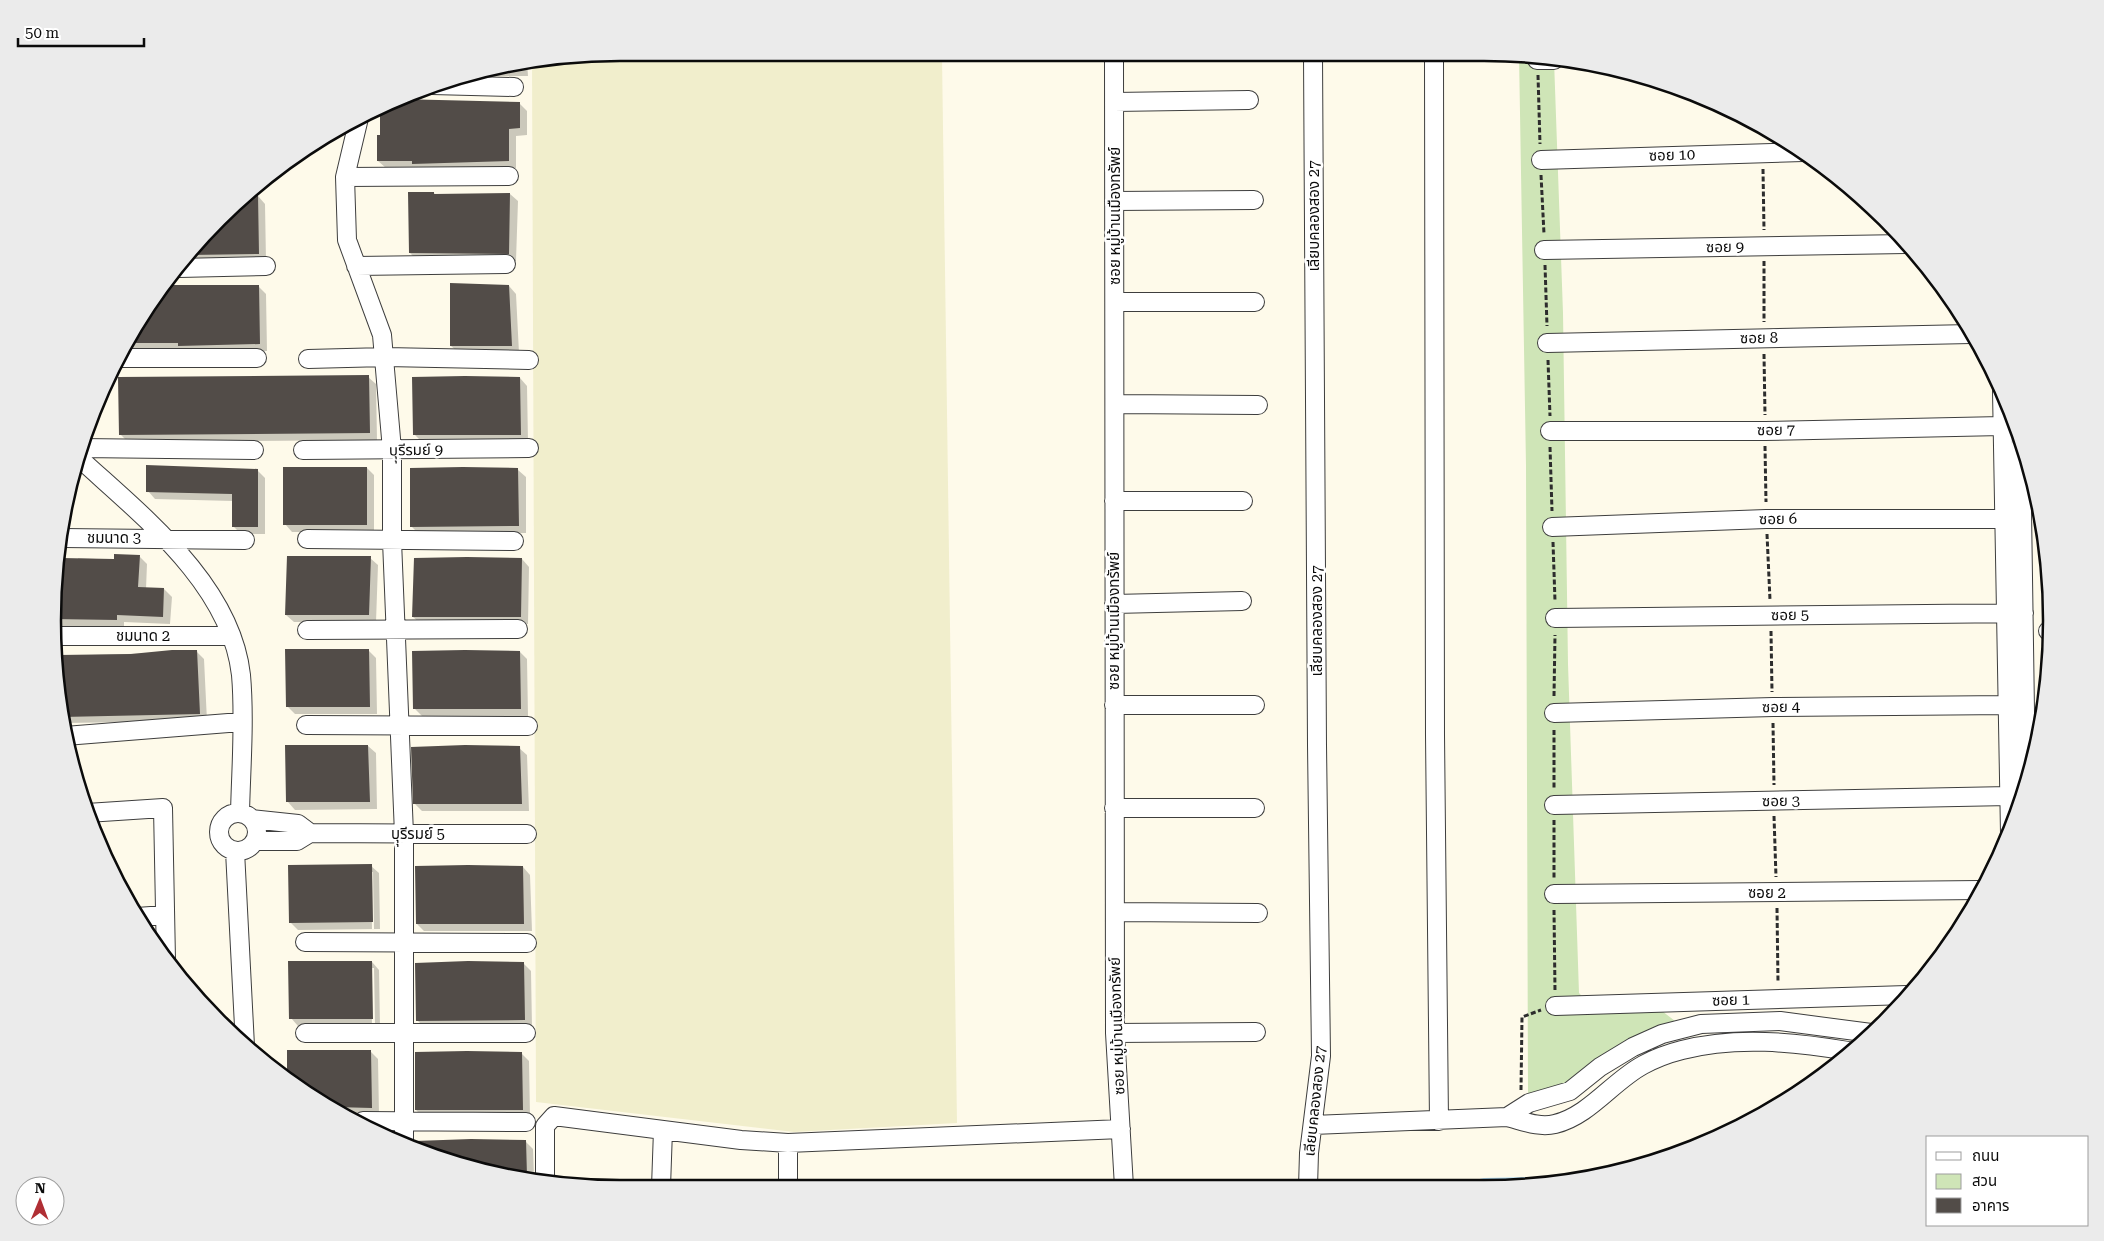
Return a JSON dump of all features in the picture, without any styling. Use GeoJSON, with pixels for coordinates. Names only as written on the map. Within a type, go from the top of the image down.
{"type":"FeatureCollection","features":[{"type":"Feature","properties":{"kind":"street","name":"ซอย หมู่บ้านเมืองทรัพย์"},"geometry":{"type":"LineString","coordinates":[[1114,61],[1115,1033],[1124,1180]]}},
{"type":"Feature","properties":{"kind":"street","name":"เลียบคลองสอง 27"},"geometry":{"type":"LineString","coordinates":[[1309,1180],[1313,1125],[1322,1056],[1316,746],[1313,61]]}},
{"type":"Feature","properties":{"kind":"street"},"geometry":{"type":"LineString","coordinates":[[1434,61],[1435,725],[1439,1121]]}},
{"type":"Feature","properties":{"kind":"street"},"geometry":{"type":"LineString","coordinates":[[458,86],[514,87]]}},
{"type":"Feature","properties":{"kind":"street"},"geometry":{"type":"LineString","coordinates":[[1114,102],[1249,100]]}},
{"type":"Feature","properties":{"kind":"street"},"geometry":{"type":"LineString","coordinates":[[357,128],[345,177],[348,240],[382,335],[386,357],[392,450],[392,541],[404,834],[404,1136]]}},
{"type":"Feature","properties":{"kind":"street","name":"ซอย 10"},"geometry":{"type":"LineString","coordinates":[[1541,160],[1788,152]]}},
{"type":"Feature","properties":{"kind":"street"},"geometry":{"type":"LineString","coordinates":[[345,177],[509,176]]}},
{"type":"Feature","properties":{"kind":"street"},"geometry":{"type":"LineString","coordinates":[[1114,201],[1254,200]]}},
{"type":"Feature","properties":{"kind":"street","name":"ซอย 9"},"geometry":{"type":"LineString","coordinates":[[1544,250],[1897,244]]}},
{"type":"Feature","properties":{"kind":"street"},"geometry":{"type":"LineString","coordinates":[[356,266],[506,264]]}},
{"type":"Feature","properties":{"kind":"street"},"geometry":{"type":"LineString","coordinates":[[187,268],[266,266]]}},
{"type":"Feature","properties":{"kind":"street"},"geometry":{"type":"LineString","coordinates":[[1115,302],[1255,302]]}},
{"type":"Feature","properties":{"kind":"street","name":"ซอย 8"},"geometry":{"type":"LineString","coordinates":[[1547,343],[1964,334]]}},
{"type":"Feature","properties":{"kind":"street"},"geometry":{"type":"LineString","coordinates":[[308,359],[386,357],[529,360]]}},
{"type":"Feature","properties":{"kind":"street"},"geometry":{"type":"LineString","coordinates":[[127,358],[256,358]]}},
{"type":"Feature","properties":{"kind":"street"},"geometry":{"type":"LineString","coordinates":[[1115,404],[1258,405]]}},
{"type":"Feature","properties":{"kind":"street"},"geometry":{"type":"LineString","coordinates":[[2002,411],[2009,810]]}},
{"type":"Feature","properties":{"kind":"street","name":"ซอย 7"},"geometry":{"type":"LineString","coordinates":[[1550,431],[1765,431],[2002,426]]}},
{"type":"Feature","properties":{"kind":"street"},"geometry":{"type":"LineString","coordinates":[[89,448],[254,450]]}},
{"type":"Feature","properties":{"kind":"street","name":"บุุรีรมย์ 9"},"geometry":{"type":"LineString","coordinates":[[302,450],[529,448]]}},
{"type":"Feature","properties":{"kind":"street"},"geometry":{"type":"LineString","coordinates":[[84,463],[165,538],[210,592],[231,636],[241,675],[241,722],[246,816],[258,832],[256,840],[244,851],[235,851],[224,845],[219,833],[222,821],[227,816],[246,816]]}},
{"type":"Feature","properties":{"kind":"street"},"geometry":{"type":"LineString","coordinates":[[2020,465],[2026,757]]}},
{"type":"Feature","properties":{"kind":"street"},"geometry":{"type":"LineString","coordinates":[[1114,501],[1243,501]]}},
{"type":"Feature","properties":{"kind":"street","name":"ซอย 6"},"geometry":{"type":"LineString","coordinates":[[1552,526],[1766,519],[2004,519]]}},
{"type":"Feature","properties":{"kind":"street","name":"ชมนาด 3"},"geometry":{"type":"LineString","coordinates":[[68,538],[246,540]]}},
{"type":"Feature","properties":{"kind":"street"},"geometry":{"type":"LineString","coordinates":[[307,539],[392,541],[514,540]]}},
{"type":"Feature","properties":{"kind":"street"},"geometry":{"type":"LineString","coordinates":[[1114,604],[1242,601]]}},
{"type":"Feature","properties":{"kind":"street","name":"ซอย 5"},"geometry":{"type":"LineString","coordinates":[[1555,618],[2024,613]]}},
{"type":"Feature","properties":{"kind":"street"},"geometry":{"type":"LineString","coordinates":[[306,630],[518,629]]}},
{"type":"Feature","properties":{"kind":"street","name":"ชมนาด 2"},"geometry":{"type":"LineString","coordinates":[[61,636],[231,636]]}},
{"type":"Feature","properties":{"kind":"street"},"geometry":{"type":"LineString","coordinates":[[1114,705],[1255,705]]}},
{"type":"Feature","properties":{"kind":"street","name":"ซอย 4"},"geometry":{"type":"LineString","coordinates":[[1554,713],[1773,707],[2008,706]]}},
{"type":"Feature","properties":{"kind":"street"},"geometry":{"type":"LineString","coordinates":[[73,735],[241,722]]}},
{"type":"Feature","properties":{"kind":"street"},"geometry":{"type":"LineString","coordinates":[[306,725],[528,726]]}},
{"type":"Feature","properties":{"kind":"street","name":"ซอย 3"},"geometry":{"type":"LineString","coordinates":[[1554,805],[2009,796]]}},
{"type":"Feature","properties":{"kind":"street"},"geometry":{"type":"LineString","coordinates":[[95,812],[163,808],[166,945]]}},
{"type":"Feature","properties":{"kind":"street"},"geometry":{"type":"LineString","coordinates":[[1114,808],[1255,808]]}},
{"type":"Feature","properties":{"kind":"street","name":"บุุรีรมย์ 5"},"geometry":{"type":"LineString","coordinates":[[246,816],[298,824],[310,832],[527,834]]}},
{"type":"Feature","properties":{"kind":"street","name":"บุุรีรมย์ 5"},"geometry":{"type":"LineString","coordinates":[[256,840],[297,841],[310,832]]}},
{"type":"Feature","properties":{"kind":"street"},"geometry":{"type":"LineString","coordinates":[[235,851],[244,1034]]}},
{"type":"Feature","properties":{"kind":"street","name":"ซอย 2"},"geometry":{"type":"LineString","coordinates":[[1554,894],[1973,890]]}},
{"type":"Feature","properties":{"kind":"street"},"geometry":{"type":"LineString","coordinates":[[1115,912],[1258,913]]}},
{"type":"Feature","properties":{"kind":"street"},"geometry":{"type":"LineString","coordinates":[[147,916],[165,915]]}},
{"type":"Feature","properties":{"kind":"street"},"geometry":{"type":"LineString","coordinates":[[305,942],[527,943]]}},
{"type":"Feature","properties":{"kind":"street","name":"ซอย 1"},"geometry":{"type":"LineString","coordinates":[[1555,1006],[1898,995]]}},
{"type":"Feature","properties":{"kind":"street"},"geometry":{"type":"LineString","coordinates":[[1779,999],[1780,1021]]}},
{"type":"Feature","properties":{"kind":"street"},"geometry":{"type":"LineString","coordinates":[[1313,1125],[1439,1121],[1514,1113],[1529,1103],[1570,1091],[1600,1067],[1633,1047],[1662,1034],[1701,1024],[1780,1021],[1862,1032]]}},
{"type":"Feature","properties":{"kind":"street"},"geometry":{"type":"LineString","coordinates":[[1793,1044],[1797,1024]]}},
{"type":"Feature","properties":{"kind":"street"},"geometry":{"type":"LineString","coordinates":[[1115,1033],[1256,1032]]}},
{"type":"Feature","properties":{"kind":"street"},"geometry":{"type":"LineString","coordinates":[[305,1033],[526,1033]]}},
{"type":"Feature","properties":{"kind":"street"},"geometry":{"type":"LineString","coordinates":[[1514,1113],[1536,1125],[1554,1124],[1570,1119],[1643,1065],[1681,1050],[1718,1043],[1761,1042],[1841,1050]]}},
{"type":"Feature","properties":{"kind":"street"},"geometry":{"type":"LineString","coordinates":[[1633,1047],[1643,1065]]}},
{"type":"Feature","properties":{"kind":"street"},"geometry":{"type":"LineString","coordinates":[[544,1174],[545,1126],[554,1116],[741,1140],[788,1143],[1121,1128]]}},
{"type":"Feature","properties":{"kind":"street"},"geometry":{"type":"LineString","coordinates":[[372,1121],[526,1122]]}},
{"type":"Feature","properties":{"kind":"street"},"geometry":{"type":"LineString","coordinates":[[661,1180],[662,1130]]}},
{"type":"Feature","properties":{"kind":"street"},"geometry":{"type":"LineString","coordinates":[[788,1143],[788,1180]]}},
{"type":"Feature","properties":{"kind":"path"},"geometry":{"type":"LineString","coordinates":[[1514,1113],[1522,1017],[1555,1006],[1555,618],[1541,160],[1546,65]]}},
{"type":"Feature","properties":{"kind":"path"},"geometry":{"type":"LineString","coordinates":[[1763,152],[1766,519],[1773,707],[1779,999]]}},
{"type":"Feature","properties":{"kind":"shaded area"},"geometry":{"type":"Polygon","coordinates":[[[620,61],[942,61],[957,1123],[794,1132],[536,1102],[532,69],[584,62],[620,61]]]}},
{"type":"Feature","properties":{"kind":"green space"},"geometry":{"type":"Polygon","coordinates":[[[1519,62],[1554,66],[1563,313],[1568,664],[1579,993],[1590,1005],[1662,1011],[1675,1021],[1566,1087],[1528,1095],[1526,466],[1519,62]]]}},
{"type":"Feature","properties":{"kind":"building"},"geometry":{"type":"Polygon","coordinates":[[[418,99],[520,102],[520,128],[509,129],[509,161],[412,164],[412,161],[377,161],[377,135],[380,135],[380,116],[418,99]]]}},
{"type":"Feature","properties":{"kind":"building"},"geometry":{"type":"Polygon","coordinates":[[[408,192],[434,192],[434,194],[510,193],[509,254],[409,253],[408,192]]]}},
{"type":"Feature","properties":{"kind":"building"},"geometry":{"type":"Polygon","coordinates":[[[258,195],[259,254],[198,255],[225,225],[258,195]]]}},
{"type":"Feature","properties":{"kind":"building"},"geometry":{"type":"Polygon","coordinates":[[[450,283],[509,285],[512,346],[450,346],[450,283]]]}},
{"type":"Feature","properties":{"kind":"building"},"geometry":{"type":"Polygon","coordinates":[[[174,285],[259,285],[260,344],[178,346],[178,343],[135,343],[174,285]]]}},
{"type":"Feature","properties":{"kind":"building"},"geometry":{"type":"Polygon","coordinates":[[[369,375],[370,433],[119,435],[118,377],[369,375]]]}},
{"type":"Feature","properties":{"kind":"building"},"geometry":{"type":"Polygon","coordinates":[[[412,377],[520,377],[521,435],[413,435],[412,377]]]}},
{"type":"Feature","properties":{"kind":"building"},"geometry":{"type":"Polygon","coordinates":[[[146,465],[258,469],[258,527],[232,527],[232,494],[146,492],[146,465]]]}},
{"type":"Feature","properties":{"kind":"building"},"geometry":{"type":"Polygon","coordinates":[[[283,467],[367,467],[367,525],[283,525],[283,467]]]}},
{"type":"Feature","properties":{"kind":"building"},"geometry":{"type":"Polygon","coordinates":[[[410,468],[518,468],[519,526],[410,527],[410,468]]]}},
{"type":"Feature","properties":{"kind":"building"},"geometry":{"type":"Polygon","coordinates":[[[114,554],[140,555],[138,587],[164,588],[163,617],[117,615],[117,620],[61,619],[65,558],[114,559],[114,554]]]}},
{"type":"Feature","properties":{"kind":"building"},"geometry":{"type":"Polygon","coordinates":[[[287,556],[371,556],[369,615],[285,615],[287,556]]]}},
{"type":"Feature","properties":{"kind":"building"},"geometry":{"type":"Polygon","coordinates":[[[414,558],[522,558],[521,617],[412,617],[414,558]]]}},
{"type":"Feature","properties":{"kind":"building"},"geometry":{"type":"Polygon","coordinates":[[[285,649],[369,649],[370,707],[286,707],[285,649]]]}},
{"type":"Feature","properties":{"kind":"building"},"geometry":{"type":"Polygon","coordinates":[[[172,650],[197,650],[200,714],[70,717],[62,655],[131,654],[172,650]]]}},
{"type":"Feature","properties":{"kind":"building"},"geometry":{"type":"Polygon","coordinates":[[[412,651],[520,651],[521,709],[413,709],[412,651]]]}},
{"type":"Feature","properties":{"kind":"building"},"geometry":{"type":"Polygon","coordinates":[[[285,745],[368,745],[370,802],[286,802],[285,745]]]}},
{"type":"Feature","properties":{"kind":"building"},"geometry":{"type":"Polygon","coordinates":[[[465,745],[520,746],[522,804],[413,804],[411,747],[465,745]]]}},
{"type":"Feature","properties":{"kind":"building"},"geometry":{"type":"Polygon","coordinates":[[[372,864],[373,922],[289,923],[288,865],[372,864]]]}},
{"type":"Feature","properties":{"kind":"building"},"geometry":{"type":"Polygon","coordinates":[[[415,866],[523,866],[524,924],[416,924],[415,866]]]}},
{"type":"Feature","properties":{"kind":"building"},"geometry":{"type":"Polygon","coordinates":[[[288,961],[372,961],[373,1019],[289,1019],[288,961]]]}},
{"type":"Feature","properties":{"kind":"building"},"geometry":{"type":"Polygon","coordinates":[[[468,961],[524,962],[525,1020],[416,1021],[415,963],[468,961]]]}},
{"type":"Feature","properties":{"kind":"building"},"geometry":{"type":"Polygon","coordinates":[[[287,1050],[371,1050],[372,1108],[345,1107],[287,1069],[287,1050]]]}},
{"type":"Feature","properties":{"kind":"building"},"geometry":{"type":"Polygon","coordinates":[[[415,1052],[522,1052],[523,1110],[415,1110],[415,1052]]]}},
{"type":"Feature","properties":{"kind":"building"},"geometry":{"type":"Polygon","coordinates":[[[526,1140],[527,1172],[476,1161],[417,1141],[526,1140]]]}}]}
